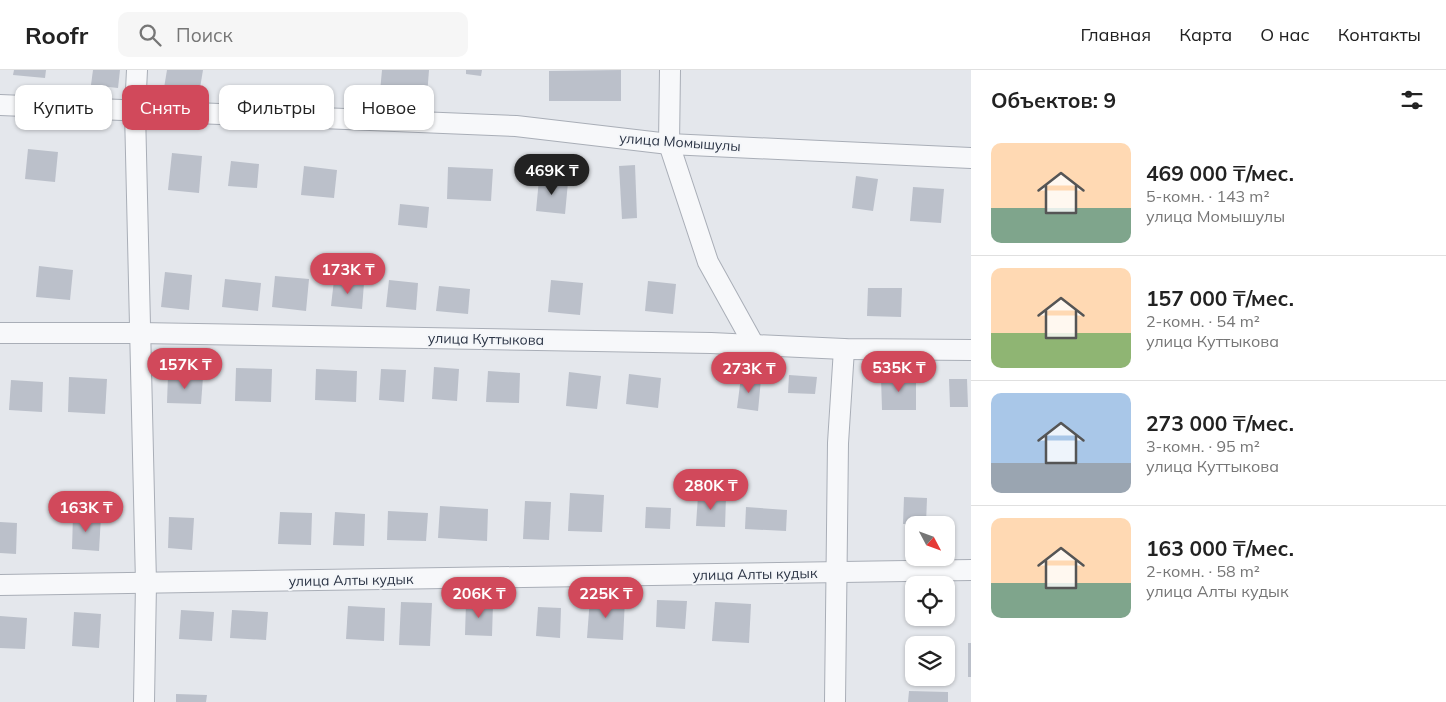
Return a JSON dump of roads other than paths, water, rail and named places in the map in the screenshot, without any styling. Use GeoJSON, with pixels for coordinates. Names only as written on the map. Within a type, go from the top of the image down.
{"type":"FeatureCollection","features":[{"type":"Feature","properties":{"kind":"street"},"geometry":{"type":"LineString","coordinates":[[137,70],[137,85]]}},
{"type":"Feature","properties":{"kind":"street"},"geometry":{"type":"LineString","coordinates":[[670,70],[668,144],[708,262],[754,345]]}},
{"type":"Feature","properties":{"kind":"street","name":"улица Момышулы"},"geometry":{"type":"LineString","coordinates":[[0,105],[122,110]]}},
{"type":"Feature","properties":{"kind":"street","name":"улица Момышулы"},"geometry":{"type":"LineString","coordinates":[[209,114],[516,126],[668,144],[971,158]]}},
{"type":"Feature","properties":{"kind":"street"},"geometry":{"type":"LineString","coordinates":[[136,130],[139,333],[146,583],[144,702]]}},
{"type":"Feature","properties":{"kind":"street","name":"улица Куттыкова"},"geometry":{"type":"LineString","coordinates":[[0,333],[139,333],[754,345],[844,349],[971,350]]}},
{"type":"Feature","properties":{"kind":"street"},"geometry":{"type":"LineString","coordinates":[[834,702],[838,443],[844,349]]}},
{"type":"Feature","properties":{"kind":"street","name":"улица Алты кудык"},"geometry":{"type":"LineString","coordinates":[[0,585],[971,570]]}}]}
